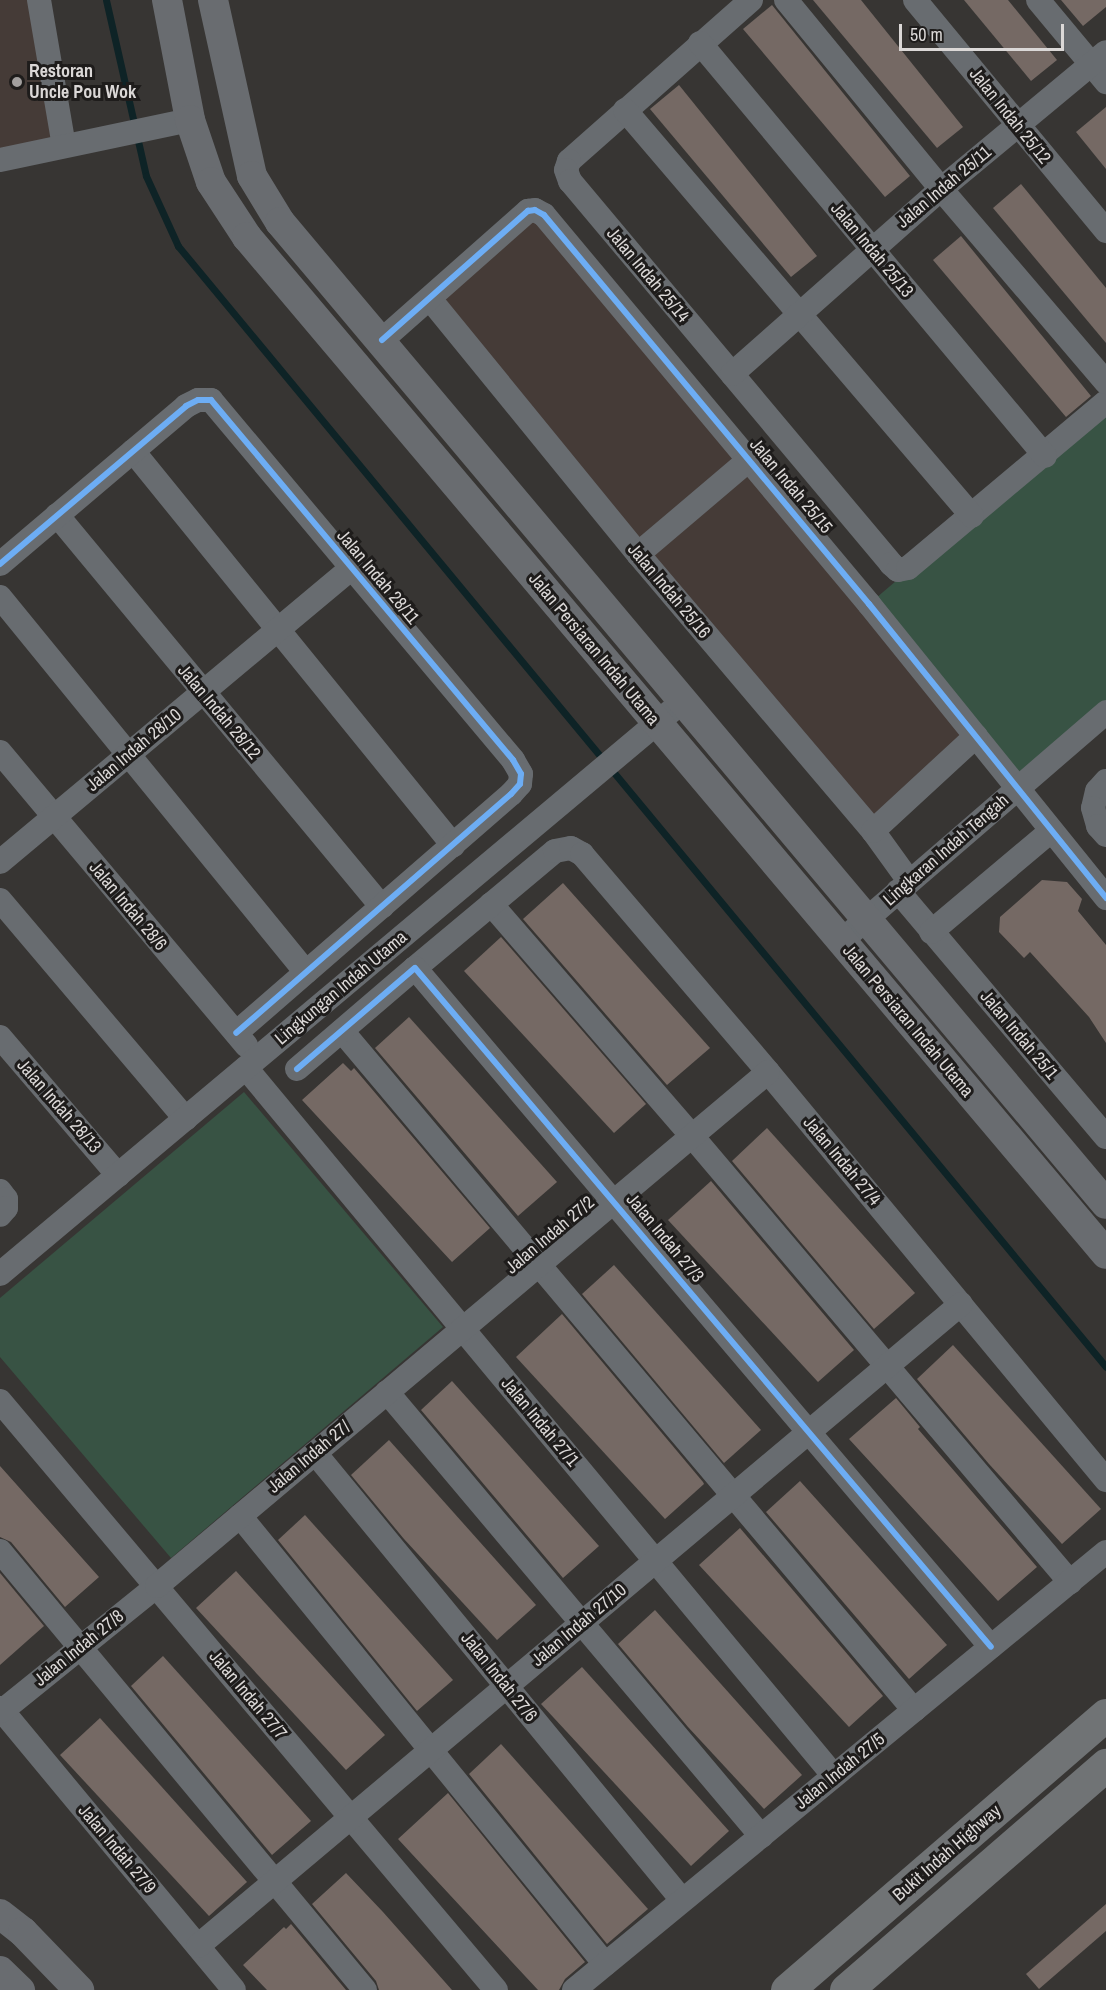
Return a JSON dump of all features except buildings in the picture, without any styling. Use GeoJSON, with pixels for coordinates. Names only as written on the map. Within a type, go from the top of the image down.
{"type":"FeatureCollection","features":[{"type":"Feature","properties":{"kind":"highway","name":"Bukit Indah Highway"},"geometry":{"type":"LineString","coordinates":[[787,1990],[1106,1715]]}},
{"type":"Feature","properties":{"kind":"highway","name":"Bukit Indah Highway"},"geometry":{"type":"LineString","coordinates":[[846,1990],[1106,1765]]}},
{"type":"Feature","properties":{"kind":"main road","name":"Jalan Persiaran Indah Utama"},"geometry":{"type":"LineString","coordinates":[[167,0],[189,120],[211,182],[247,237],[840,942],[1106,1254]]}},
{"type":"Feature","properties":{"kind":"main road","name":"Jalan Persiaran Indah Utama"},"geometry":{"type":"LineString","coordinates":[[213,0],[252,176],[280,222],[382,340],[1106,1204]]}},
{"type":"Feature","properties":{"kind":"main road"},"geometry":{"type":"LineString","coordinates":[[0,1914],[23,1932],[79,1990]]}},
{"type":"Feature","properties":{"kind":"main road"},"geometry":{"type":"LineString","coordinates":[[0,1971],[20,1990]]}},
{"type":"Feature","properties":{"kind":"street"},"geometry":{"type":"LineString","coordinates":[[39,0],[64,146]]}},
{"type":"Feature","properties":{"kind":"street","name":"Jalan Indah 25/14"},"geometry":{"type":"LineString","coordinates":[[751,0],[569,161],[566,170],[570,181],[898,570],[908,568],[972,516]]}},
{"type":"Feature","properties":{"kind":"street"},"geometry":{"type":"LineString","coordinates":[[786,0],[941,189],[1106,382]]}},
{"type":"Feature","properties":{"kind":"street","name":"Jalan Indah 25/12"},"geometry":{"type":"LineString","coordinates":[[915,0],[1106,231]]}},
{"type":"Feature","properties":{"kind":"street"},"geometry":{"type":"LineString","coordinates":[[1038,0],[1101,66]]}},
{"type":"Feature","properties":{"kind":"street","name":"Jalan Indah 25/13"},"geometry":{"type":"LineString","coordinates":[[700,43],[1045,456]]}},
{"type":"Feature","properties":{"kind":"street","name":"Jalan Indah 25/11"},"geometry":{"type":"LineString","coordinates":[[732,374],[797,314],[1017,125],[1101,66]]}},
{"type":"Feature","properties":{"kind":"street"},"geometry":{"type":"LineString","coordinates":[[625,110],[972,516],[1106,402]]}},
{"type":"Feature","properties":{"kind":"street"},"geometry":{"type":"LineString","coordinates":[[0,160],[189,120]]}},
{"type":"Feature","properties":{"kind":"street","name":"Jalan Indah 25/15"},"geometry":{"type":"LineString","coordinates":[[430,299],[528,211],[535,210],[544,215],[749,460],[1106,898]]}},
{"type":"Feature","properties":{"kind":"street"},"geometry":{"type":"LineString","coordinates":[[382,340],[430,299]]}},
{"type":"Feature","properties":{"kind":"street","name":"Jalan Indah 25/16"},"geometry":{"type":"LineString","coordinates":[[430,299],[638,554],[873,831],[903,886]]}},
{"type":"Feature","properties":{"kind":"street","name":"Jalan Indah 28/11"},"geometry":{"type":"LineString","coordinates":[[133,451],[186,406],[198,400],[211,400],[513,760],[521,774],[520,784],[453,845]]}},
{"type":"Feature","properties":{"kind":"street"},"geometry":{"type":"LineString","coordinates":[[0,564],[133,451],[453,845],[236,1033]]}},
{"type":"Feature","properties":{"kind":"street"},"geometry":{"type":"LineString","coordinates":[[638,554],[749,460]]}},
{"type":"Feature","properties":{"kind":"street","name":"Jalan Indah 28/12"},"geometry":{"type":"LineString","coordinates":[[57,515],[381,907]]}},
{"type":"Feature","properties":{"kind":"street","name":"Jalan Indah 28/10"},"geometry":{"type":"LineString","coordinates":[[0,862],[351,568]]}},
{"type":"Feature","properties":{"kind":"street"},"geometry":{"type":"LineString","coordinates":[[0,597],[306,972]]}},
{"type":"Feature","properties":{"kind":"street","name":"Lingkungan Indah Utama"},"geometry":{"type":"LineString","coordinates":[[0,1274],[683,701]]}},
{"type":"Feature","properties":{"kind":"street","name":"Lingkaran Indah Tengah"},"geometry":{"type":"LineString","coordinates":[[840,942],[1106,712]]}},
{"type":"Feature","properties":{"kind":"street"},"geometry":{"type":"LineString","coordinates":[[873,831],[975,736]]}},
{"type":"Feature","properties":{"kind":"street","name":"Jalan Indah 28/6"},"geometry":{"type":"LineString","coordinates":[[0,752],[53,818],[236,1033],[252,1063]]}},
{"type":"Feature","properties":{"kind":"street"},"geometry":{"type":"LineString","coordinates":[[1102,786],[1093,808],[1098,826],[1106,835]]}},
{"type":"Feature","properties":{"kind":"street"},"geometry":{"type":"LineString","coordinates":[[931,932],[1051,831]]}},
{"type":"Feature","properties":{"kind":"street","name":"Jalan Indah 27/4"},"geometry":{"type":"LineString","coordinates":[[491,904],[555,850],[571,848],[582,854],[768,1072],[1106,1480]]}},
{"type":"Feature","properties":{"kind":"street","name":"Jalan Indah 25/1"},"geometry":{"type":"LineString","coordinates":[[903,886],[931,932],[1106,1137]]}},
{"type":"Feature","properties":{"kind":"street"},"geometry":{"type":"LineString","coordinates":[[0,900],[186,1119]]}},
{"type":"Feature","properties":{"kind":"street"},"geometry":{"type":"LineString","coordinates":[[297,1069],[491,904],[692,1136],[1070,1582]]}},
{"type":"Feature","properties":{"kind":"street","name":"Jalan Indah 27/3"},"geometry":{"type":"LineString","coordinates":[[415,968],[991,1647]]}},
{"type":"Feature","properties":{"kind":"street"},"geometry":{"type":"LineString","coordinates":[[342,1031],[914,1710]]}},
{"type":"Feature","properties":{"kind":"street","name":"Jalan Indah 28/13"},"geometry":{"type":"LineString","coordinates":[[0,1037],[118,1175]]}},
{"type":"Feature","properties":{"kind":"street","name":"Jalan Indah 27/1"},"geometry":{"type":"LineString","coordinates":[[252,1063],[463,1329],[834,1776]]}},
{"type":"Feature","properties":{"kind":"street","name":"Jalan Indah 27/2"},"geometry":{"type":"LineString","coordinates":[[463,1329],[768,1072]]}},
{"type":"Feature","properties":{"kind":"street"},"geometry":{"type":"LineString","coordinates":[[0,1191],[6,1199],[6,1208],[0,1215]]}},
{"type":"Feature","properties":{"kind":"street","name":"Jalan Indah 27/10"},"geometry":{"type":"LineString","coordinates":[[198,1946],[961,1304]]}},
{"type":"Feature","properties":{"kind":"street","name":"Jalan Indah 27/"},"geometry":{"type":"LineString","coordinates":[[157,1586],[463,1329]]}},
{"type":"Feature","properties":{"kind":"street"},"geometry":{"type":"LineString","coordinates":[[387,1392],[761,1836]]}},
{"type":"Feature","properties":{"kind":"street","name":"Jalan Indah 27/7"},"geometry":{"type":"LineString","coordinates":[[0,1401],[496,1990]]}},
{"type":"Feature","properties":{"kind":"street","name":"Jalan Indah 27/6"},"geometry":{"type":"LineString","coordinates":[[315,1453],[682,1900]]}},
{"type":"Feature","properties":{"kind":"street"},"geometry":{"type":"LineString","coordinates":[[240,1516],[605,1964]]}},
{"type":"Feature","properties":{"kind":"street"},"geometry":{"type":"LineString","coordinates":[[0,1551],[365,1990]]}},
{"type":"Feature","properties":{"kind":"street","name":"Jalan Indah 27/5"},"geometry":{"type":"LineString","coordinates":[[574,1990],[1106,1552]]}},
{"type":"Feature","properties":{"kind":"street","name":"Jalan Indah 27/8"},"geometry":{"type":"LineString","coordinates":[[1,1709],[157,1586]]}},
{"type":"Feature","properties":{"kind":"street","name":"Jalan Indah 27/9"},"geometry":{"type":"LineString","coordinates":[[1,1709],[234,1990]]}},
{"type":"Feature","properties":{"kind":"shaded area"},"geometry":{"type":"Polygon","coordinates":[[[0,0],[33,0],[58,141],[0,154],[0,0]]]}},
{"type":"Feature","properties":{"kind":"shaded area"},"geometry":{"type":"Polygon","coordinates":[[[535,217],[963,734],[873,819],[441,300],[535,217]]]}},
{"type":"Feature","properties":{"kind":"green space"},"geometry":{"type":"Polygon","coordinates":[[[1106,402],[1106,712],[1018,788],[869,604],[1106,402]]]}},
{"type":"Feature","properties":{"kind":"green space"},"geometry":{"type":"Polygon","coordinates":[[[244,1092],[443,1327],[171,1558],[0,1357],[0,1298],[244,1092]]]}},
{"type":"Feature","properties":{"kind":"waterway"},"geometry":{"type":"LineString","coordinates":[[106,0],[146,176],[178,246],[1106,1367]]}},
{"type":"Feature","properties":{"kind":"cycle path"},"geometry":{"type":"LineString","coordinates":[[382,340],[528,211],[535,210],[544,215],[869,604],[1106,898]]}},
{"type":"Feature","properties":{"kind":"cycle path"},"geometry":{"type":"LineString","coordinates":[[0,564],[186,406],[198,400],[211,400],[513,760],[521,774],[520,784],[511,794],[236,1033]]}},
{"type":"Feature","properties":{"kind":"cycle path"},"geometry":{"type":"LineString","coordinates":[[297,1069],[415,968],[991,1647]]}},
{"type":"Feature","properties":{"kind":"place","name":"Restoran Uncle Pou Wok"},"geometry":{"type":"Point","coordinates":[17,82]}}]}
